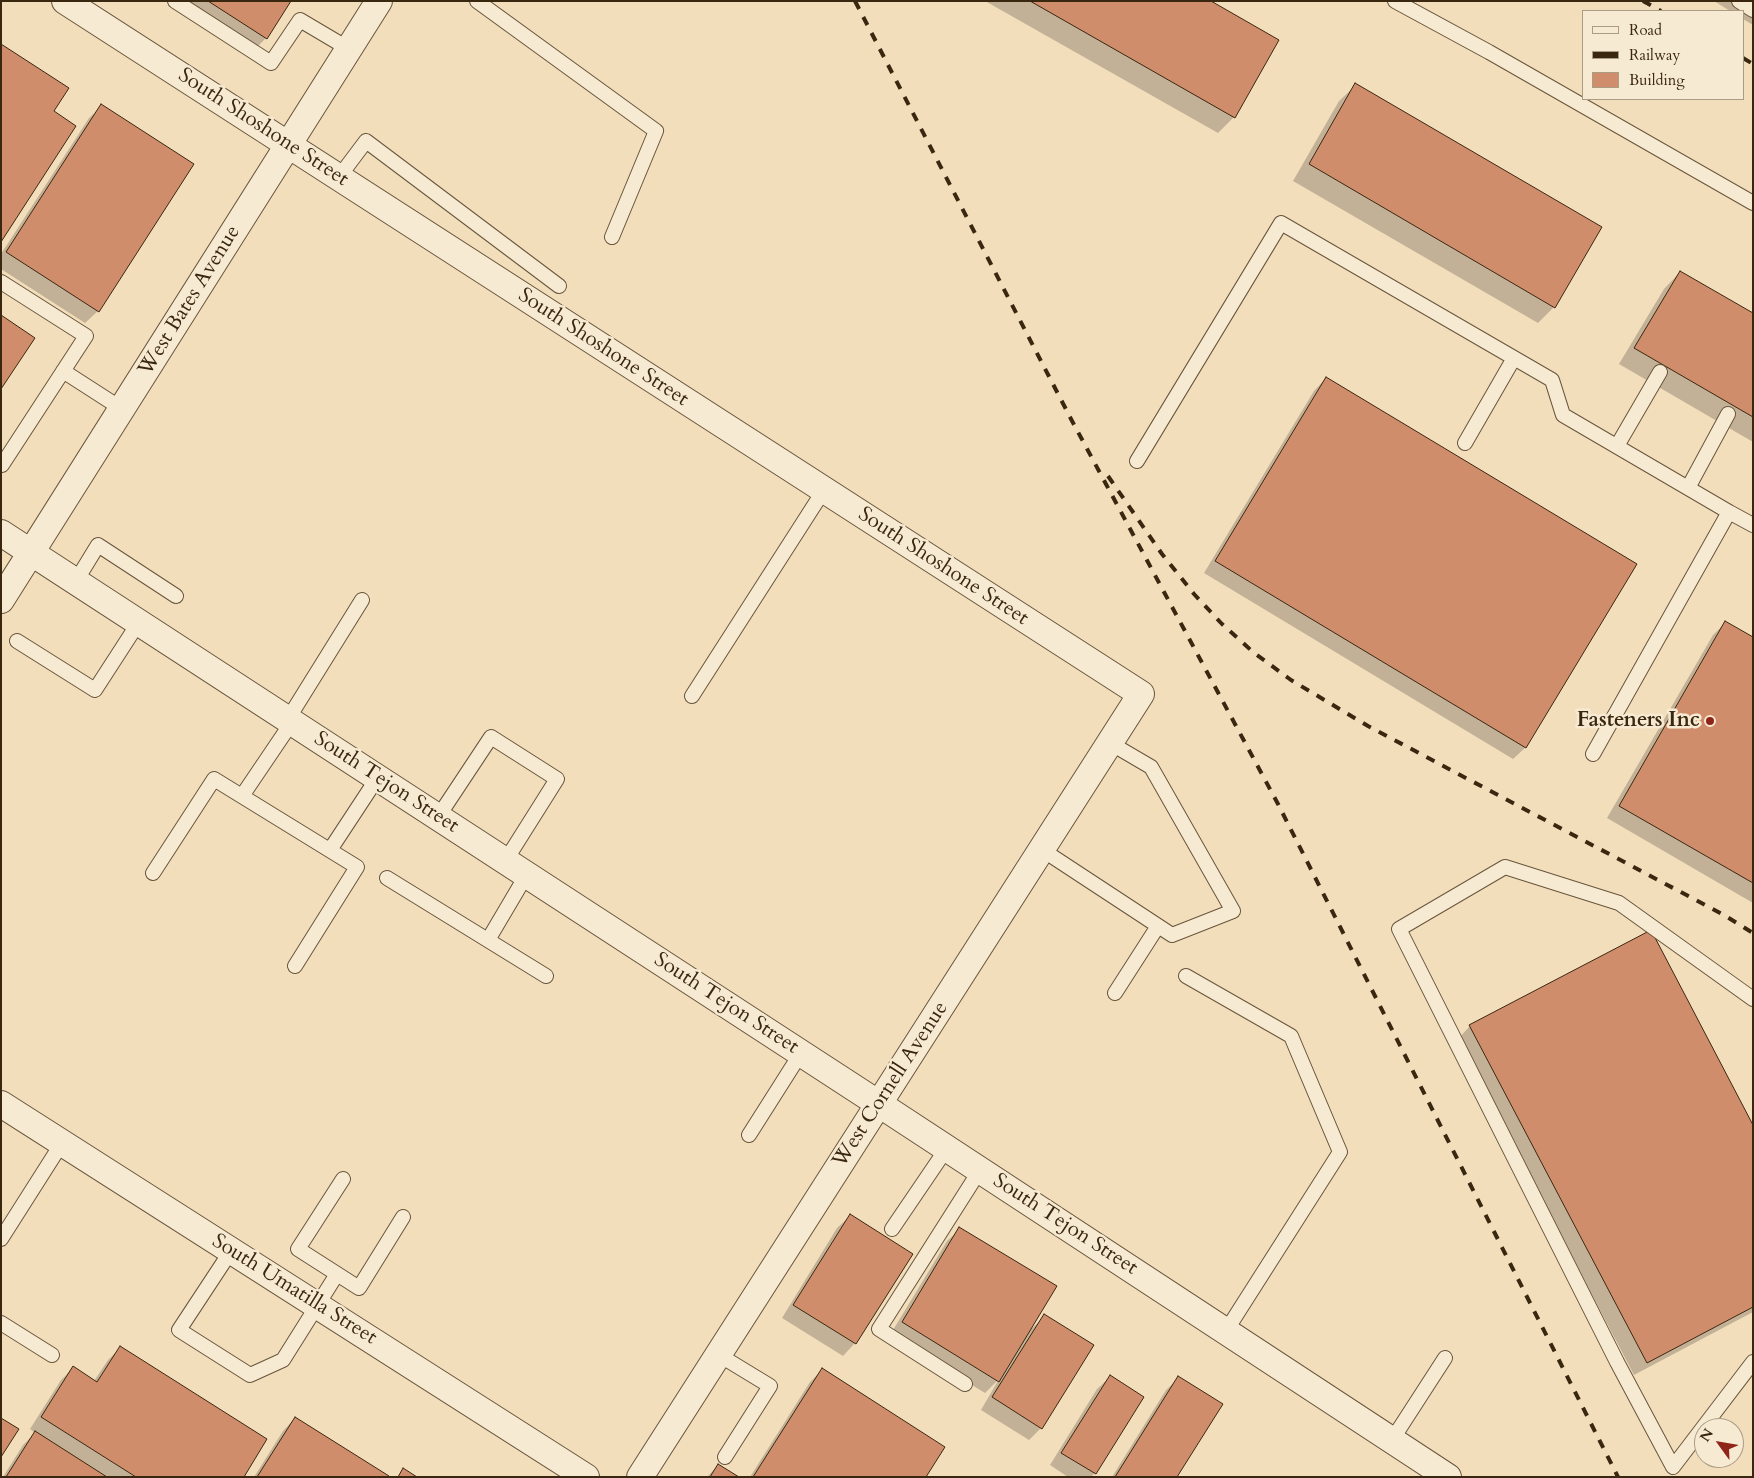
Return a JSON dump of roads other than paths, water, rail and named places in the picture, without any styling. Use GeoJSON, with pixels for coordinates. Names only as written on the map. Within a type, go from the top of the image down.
{"type":"FeatureCollection","features":[{"type":"Feature","properties":{"kind":"street","name":"South Shoshone Street"},"geometry":{"type":"LineString","coordinates":[[65,1],[1141,694]]}},
{"type":"Feature","properties":{"kind":"street","name":"West Bates Avenue"},"geometry":{"type":"LineString","coordinates":[[1,600],[379,1]]}},
{"type":"Feature","properties":{"kind":"street","name":"South Tejon Street"},"geometry":{"type":"LineString","coordinates":[[1,533],[517,867],[1448,1477]]}},
{"type":"Feature","properties":{"kind":"street","name":"West Cornell Avenue"},"geometry":{"type":"LineString","coordinates":[[640,1477],[1141,694]]}},
{"type":"Feature","properties":{"kind":"street","name":"South Umatilla Street"},"geometry":{"type":"LineString","coordinates":[[1,1104],[586,1477]]}},
{"type":"Feature","properties":{"kind":"lane"},"geometry":{"type":"LineString","coordinates":[[175,1],[271,63],[300,20],[349,49]]}},
{"type":"Feature","properties":{"kind":"lane"},"geometry":{"type":"LineString","coordinates":[[476,1],[656,131],[612,237]]}},
{"type":"Feature","properties":{"kind":"lane"},"geometry":{"type":"LineString","coordinates":[[1396,1],[1753,203]]}},
{"type":"Feature","properties":{"kind":"lane"},"geometry":{"type":"LineString","coordinates":[[1739,1],[1753,10]]}},
{"type":"Feature","properties":{"kind":"lane"},"geometry":{"type":"LineString","coordinates":[[339,177],[366,141],[558,286]]}},
{"type":"Feature","properties":{"kind":"lane"},"geometry":{"type":"LineString","coordinates":[[1137,461],[1281,223],[1552,380],[1563,415],[1753,525]]}},
{"type":"Feature","properties":{"kind":"lane"},"geometry":{"type":"LineString","coordinates":[[1,282],[86,336],[2,465]]}},
{"type":"Feature","properties":{"kind":"lane"},"geometry":{"type":"LineString","coordinates":[[1465,443],[1514,358]]}},
{"type":"Feature","properties":{"kind":"lane"},"geometry":{"type":"LineString","coordinates":[[63,371],[122,409]]}},
{"type":"Feature","properties":{"kind":"lane"},"geometry":{"type":"LineString","coordinates":[[1617,446],[1660,372]]}},
{"type":"Feature","properties":{"kind":"lane"},"geometry":{"type":"LineString","coordinates":[[1688,488],[1728,414]]}},
{"type":"Feature","properties":{"kind":"lane"},"geometry":{"type":"LineString","coordinates":[[692,696],[824,490]]}},
{"type":"Feature","properties":{"kind":"lane"},"geometry":{"type":"LineString","coordinates":[[1593,754],[1729,512]]}},
{"type":"Feature","properties":{"kind":"lane"},"geometry":{"type":"LineString","coordinates":[[76,581],[98,545],[176,596]]}},
{"type":"Feature","properties":{"kind":"lane"},"geometry":{"type":"LineString","coordinates":[[242,796],[362,600]]}},
{"type":"Feature","properties":{"kind":"lane"},"geometry":{"type":"LineString","coordinates":[[18,641],[95,690],[139,622]]}},
{"type":"Feature","properties":{"kind":"lane"},"geometry":{"type":"LineString","coordinates":[[438,817],[491,737],[557,779],[517,867],[488,940]]}},
{"type":"Feature","properties":{"kind":"lane"},"geometry":{"type":"LineString","coordinates":[[1041,849],[1172,935],[1233,911],[1151,767],[1110,743]]}},
{"type":"Feature","properties":{"kind":"lane"},"geometry":{"type":"LineString","coordinates":[[330,850],[378,777]]}},
{"type":"Feature","properties":{"kind":"lane"},"geometry":{"type":"LineString","coordinates":[[152,873],[214,779],[357,866],[295,966]]}},
{"type":"Feature","properties":{"kind":"lane"},"geometry":{"type":"LineString","coordinates":[[1753,999],[1619,902],[1505,867],[1399,928],[1617,1362],[1673,1467],[1753,1362]]}},
{"type":"Feature","properties":{"kind":"lane"},"geometry":{"type":"LineString","coordinates":[[387,878],[546,976]]}},
{"type":"Feature","properties":{"kind":"lane"},"geometry":{"type":"LineString","coordinates":[[1115,993],[1158,926]]}},
{"type":"Feature","properties":{"kind":"lane"},"geometry":{"type":"LineString","coordinates":[[1186,976],[1291,1036],[1340,1152],[1226,1331]]}},
{"type":"Feature","properties":{"kind":"lane"},"geometry":{"type":"LineString","coordinates":[[749,1135],[801,1053]]}},
{"type":"Feature","properties":{"kind":"lane"},"geometry":{"type":"LineString","coordinates":[[1,1239],[62,1143]]}},
{"type":"Feature","properties":{"kind":"lane"},"geometry":{"type":"LineString","coordinates":[[892,1229],[947,1148]]}},
{"type":"Feature","properties":{"kind":"lane"},"geometry":{"type":"LineString","coordinates":[[965,1384],[879,1329],[980,1170]]}},
{"type":"Feature","properties":{"kind":"lane"},"geometry":{"type":"LineString","coordinates":[[343,1179],[298,1249],[359,1288],[403,1217]]}},
{"type":"Feature","properties":{"kind":"lane"},"geometry":{"type":"LineString","coordinates":[[231,1251],[179,1330],[250,1375],[283,1360],[337,1274]]}},
{"type":"Feature","properties":{"kind":"lane"},"geometry":{"type":"LineString","coordinates":[[1,1323],[52,1355]]}},
{"type":"Feature","properties":{"kind":"lane"},"geometry":{"type":"LineString","coordinates":[[719,1355],[770,1386],[725,1457]]}},
{"type":"Feature","properties":{"kind":"lane"},"geometry":{"type":"LineString","coordinates":[[1392,1440],[1445,1358]]}},
{"type":"Feature","properties":{"kind":"railway"},"geometry":{"type":"LineString","coordinates":[[855,1],[1071,419],[1278,804],[1618,1477]]}},
{"type":"Feature","properties":{"kind":"railway"},"geometry":{"type":"LineString","coordinates":[[1643,1],[1659,10]]}},
{"type":"Feature","properties":{"kind":"railway"},"geometry":{"type":"LineString","coordinates":[[1744,59],[1753,64]]}},
{"type":"Feature","properties":{"kind":"railway"},"geometry":{"type":"LineString","coordinates":[[1108,476],[1162,554],[1194,594],[1222,624],[1253,652],[1291,680],[1368,726],[1724,915],[1753,933]]}},
{"type":"Feature","properties":{"kind":"place","name":"Fasteners Inc"},"geometry":{"type":"Point","coordinates":[1710,721]}}]}
